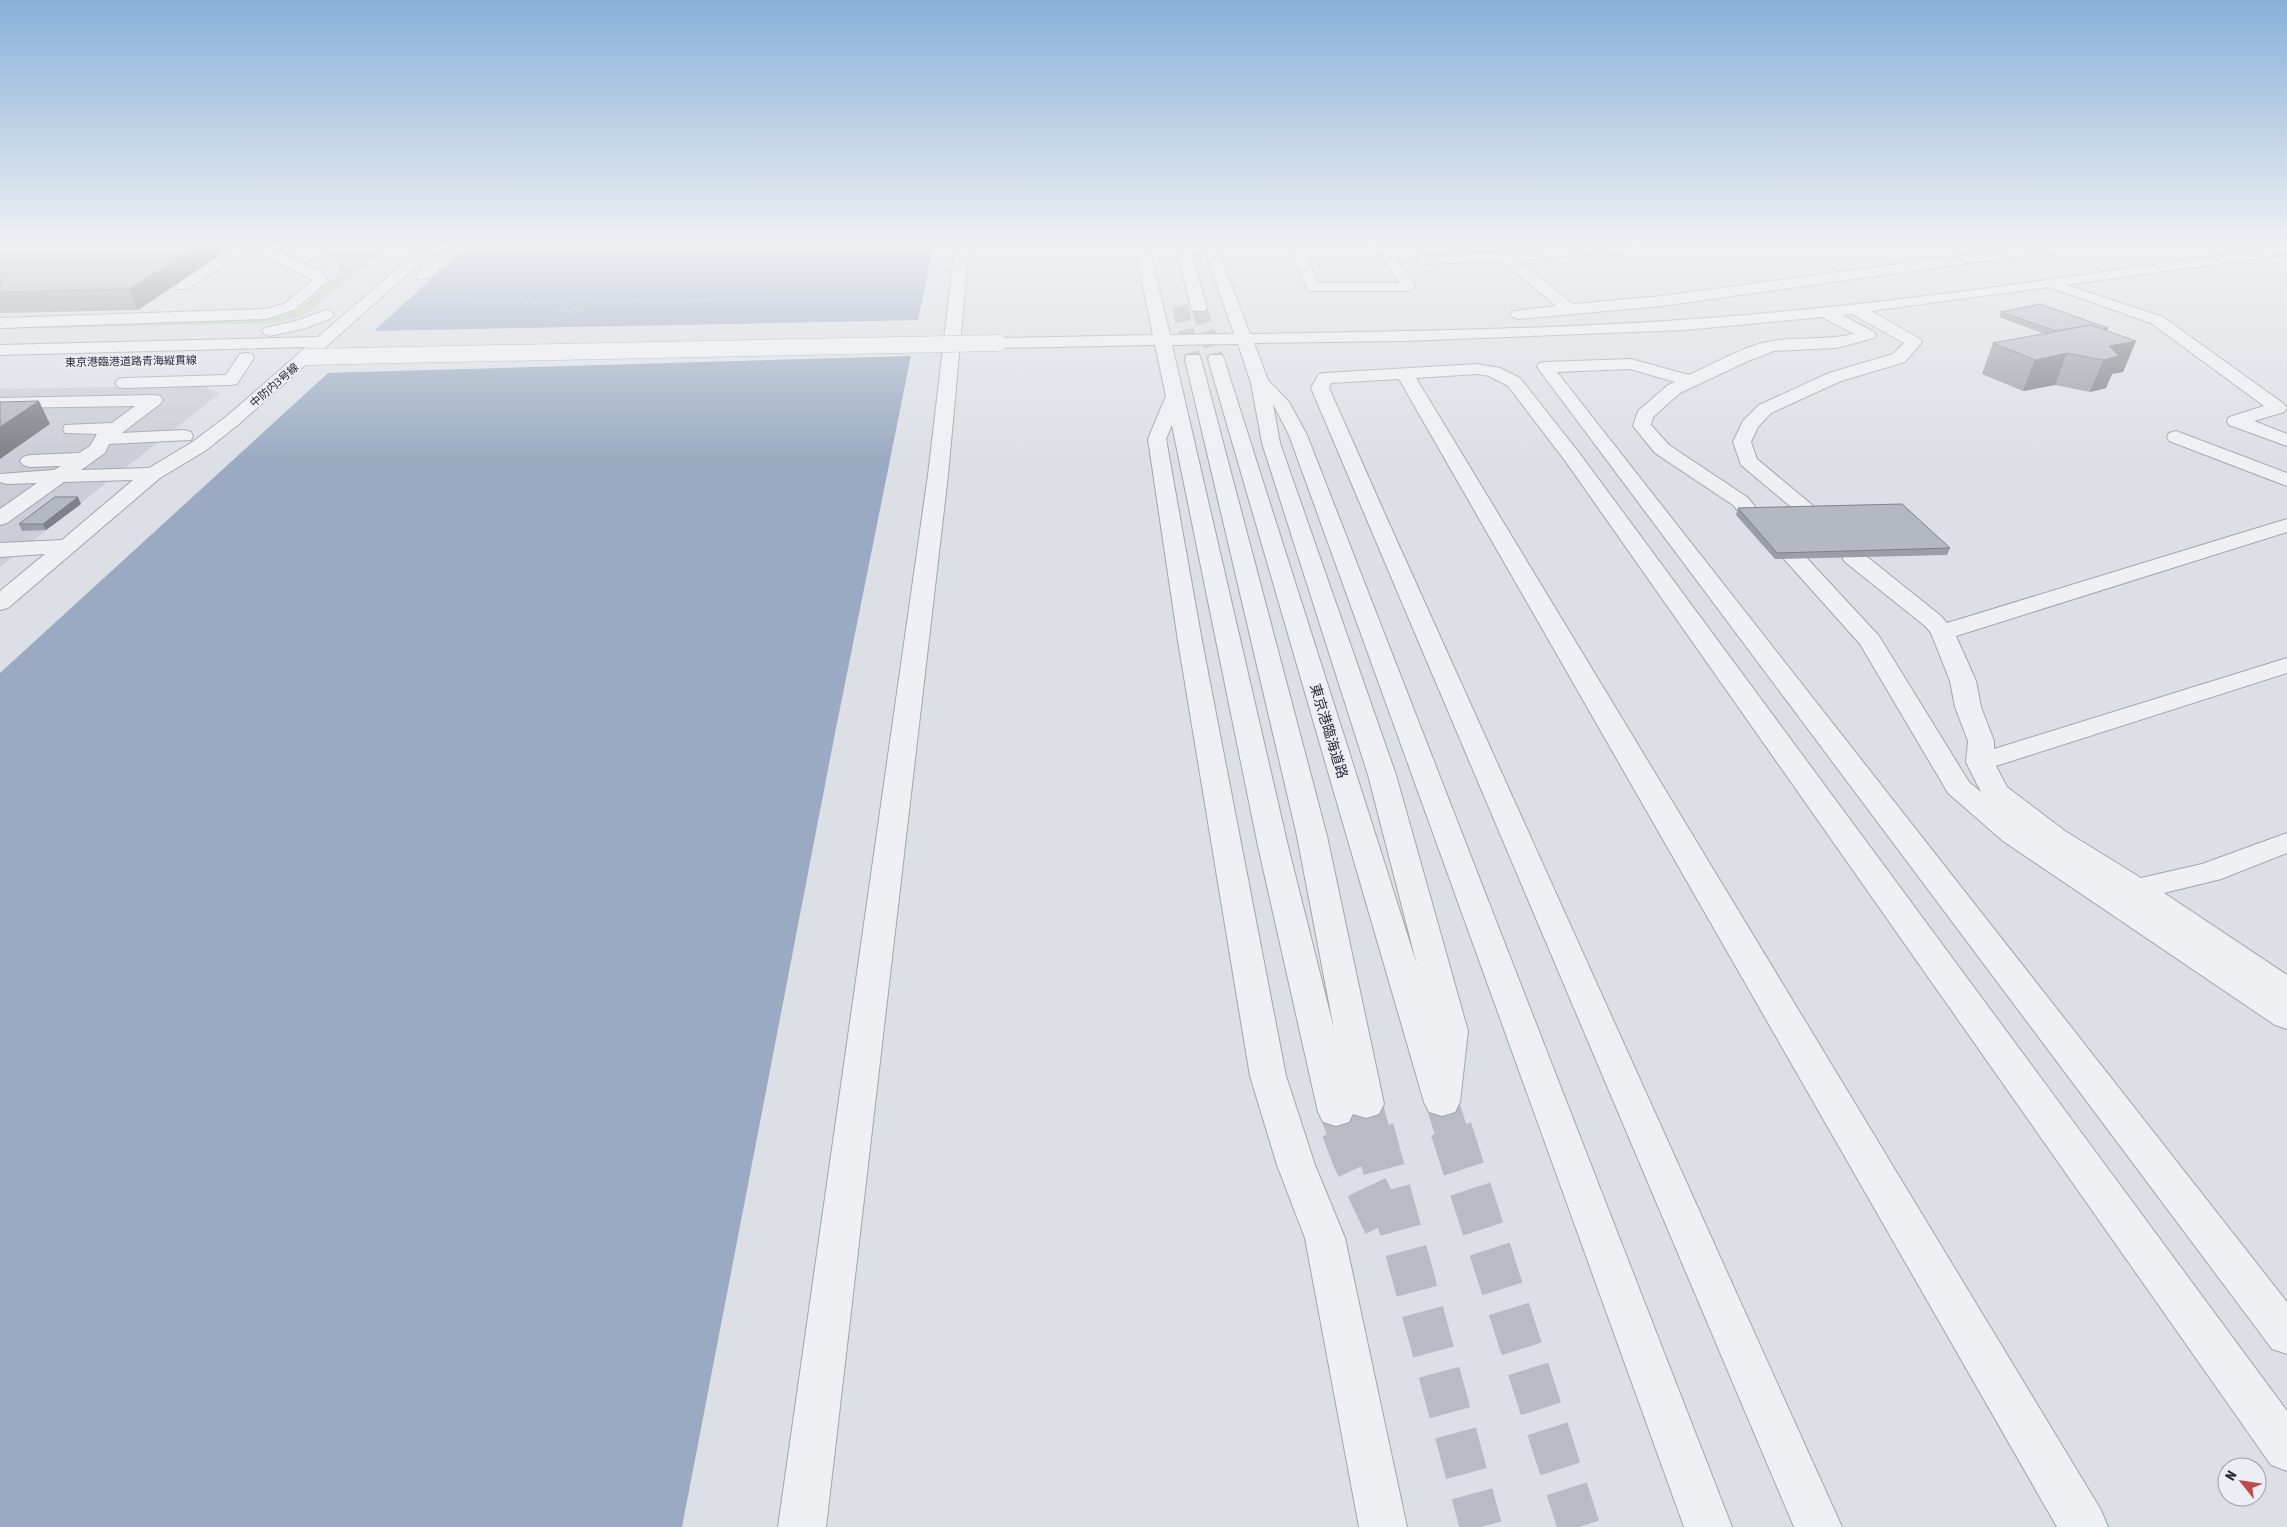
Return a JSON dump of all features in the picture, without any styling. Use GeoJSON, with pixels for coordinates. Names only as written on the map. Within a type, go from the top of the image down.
{"type":"FeatureCollection","features":[{"type":"Feature","properties":{"kind":"street"},"geometry":{"type":"LineString","coordinates":[[0,318],[54,317]]}},
{"type":"Feature","properties":{"kind":"street"},"geometry":{"type":"LineString","coordinates":[[0,323],[103,321],[135,317]]}},
{"type":"Feature","properties":{"kind":"street","name":"中防内3号線"},"geometry":{"type":"LineString","coordinates":[[206,337],[282,330],[318,317]]}},
{"type":"Feature","properties":{"kind":"street","name":"中防内3号線"},"geometry":{"type":"LineString","coordinates":[[0,603],[153,474],[198,447],[233,420],[301,350],[326,317]]}},
{"type":"Feature","properties":{"kind":"street"},"geometry":{"type":"LineString","coordinates":[[324,342],[352,317]]}},
{"type":"Feature","properties":{"kind":"street"},"geometry":{"type":"LineString","coordinates":[[802,1527],[938,475],[955,317]]}},
{"type":"Feature","properties":{"kind":"street"},"geometry":{"type":"LineString","coordinates":[[1163,317],[1166,329],[1175,396],[1273,846],[1336,1112]]}},
{"type":"Feature","properties":{"kind":"street"},"geometry":{"type":"LineString","coordinates":[[1235,317],[1260,383],[1276,394],[1298,435],[1708,1527]]}},
{"type":"Feature","properties":{"kind":"street"},"geometry":{"type":"LineString","coordinates":[[1140,324],[1166,329],[1404,336],[1684,325],[1768,317]]}},
{"type":"Feature","properties":{"kind":"street"},"geometry":{"type":"LineString","coordinates":[[1752,514],[1740,502],[1662,449],[1642,426],[1644,416],[1674,389],[1772,346],[1836,342],[1868,335],[1835,317]]}},
{"type":"Feature","properties":{"kind":"street"},"geometry":{"type":"LineString","coordinates":[[1810,513],[1748,461],[1742,442],[1750,425],[1766,409],[1834,377],[1899,358],[1914,342],[1870,317]]}},
{"type":"Feature","properties":{"kind":"street"},"geometry":{"type":"LineString","coordinates":[[2149,317],[2157,320],[2283,410]]}},
{"type":"Feature","properties":{"kind":"street"},"geometry":{"type":"LineString","coordinates":[[1218,323],[1240,330],[1255,322]]}},
{"type":"Feature","properties":{"kind":"street","name":"東京港臨港道路青海縦貫線"},"geometry":{"type":"LineString","coordinates":[[0,350],[100,347],[301,350],[1166,329]]}},
{"type":"Feature","properties":{"kind":"street"},"geometry":{"type":"LineString","coordinates":[[0,336],[158,332],[206,337]]}},
{"type":"Feature","properties":{"kind":"street","name":"東京港臨港道路青海縦貫線"},"geometry":{"type":"LineString","coordinates":[[301,350],[324,342],[1002,333]]}},
{"type":"Feature","properties":{"kind":"street"},"geometry":{"type":"LineString","coordinates":[[100,347],[138,341],[206,337]]}},
{"type":"Feature","properties":{"kind":"street","name":"中防内3号線"},"geometry":{"type":"LineString","coordinates":[[279,357],[301,350]]}},
{"type":"Feature","properties":{"kind":"street","name":"東京港臨港道路青海縦貫線"},"geometry":{"type":"LineString","coordinates":[[0,364],[279,357]]}},
{"type":"Feature","properties":{"kind":"street"},"geometry":{"type":"LineString","coordinates":[[112,384],[231,380],[246,358]]}},
{"type":"Feature","properties":{"kind":"street","name":"東京港臨海道路"},"geometry":{"type":"LineString","coordinates":[[1260,383],[1271,444],[1382,775],[1451,1031],[1442,1102],[1204,359],[1312,836],[1366,1104]]}},
{"type":"Feature","properties":{"kind":"street"},"geometry":{"type":"LineString","coordinates":[[1690,381],[1632,364],[1545,367],[2287,1335]]}},
{"type":"Feature","properties":{"kind":"street"},"geometry":{"type":"LineString","coordinates":[[1818,1527],[1320,388],[1325,378],[1477,369],[1494,372],[1514,382],[1591,482],[2287,1449]]}},
{"type":"Feature","properties":{"kind":"street"},"geometry":{"type":"LineString","coordinates":[[1404,372],[2084,1527]]}},
{"type":"Feature","properties":{"kind":"street","name":"中防内3号線"},"geometry":{"type":"LineString","coordinates":[[228,400],[250,382]]}},
{"type":"Feature","properties":{"kind":"street"},"geometry":{"type":"LineString","coordinates":[[1175,396],[1157,439],[1190,641],[1268,1076],[1296,1165],[1325,1238],[1383,1527]]}},
{"type":"Feature","properties":{"kind":"street"},"geometry":{"type":"LineString","coordinates":[[0,404],[154,400],[117,428],[98,448],[1,514]]}},
{"type":"Feature","properties":{"kind":"street"},"geometry":{"type":"LineString","coordinates":[[2283,410],[2236,422],[2287,440]]}},
{"type":"Feature","properties":{"kind":"street"},"geometry":{"type":"LineString","coordinates":[[0,420],[117,428],[184,436]]}},
{"type":"Feature","properties":{"kind":"street","name":"中防内3号線"},"geometry":{"type":"LineString","coordinates":[[153,474],[168,452],[199,424]]}},
{"type":"Feature","properties":{"kind":"street"},"geometry":{"type":"LineString","coordinates":[[72,429],[117,428]]}},
{"type":"Feature","properties":{"kind":"street"},"geometry":{"type":"LineString","coordinates":[[2206,430],[2287,461]]}},
{"type":"Feature","properties":{"kind":"street"},"geometry":{"type":"LineString","coordinates":[[2176,437],[2287,480]]}},
{"type":"Feature","properties":{"kind":"street"},"geometry":{"type":"LineString","coordinates":[[11,478],[52,481],[153,474]]}},
{"type":"Feature","properties":{"kind":"street"},"geometry":{"type":"LineString","coordinates":[[11,478],[52,481]]}},
{"type":"Feature","properties":{"kind":"street"},"geometry":{"type":"LineString","coordinates":[[11,478],[52,481]]}},
{"type":"Feature","properties":{"kind":"street"},"geometry":{"type":"LineString","coordinates":[[1942,632],[2287,525]]}},
{"type":"Feature","properties":{"kind":"street"},"geometry":{"type":"LineString","coordinates":[[0,550],[66,546]]}},
{"type":"Feature","properties":{"kind":"street"},"geometry":{"type":"LineString","coordinates":[[1853,557],[1933,621],[1942,632],[1962,680],[1968,707],[1981,741],[1980,762],[1995,792],[2055,838],[2138,889],[2283,984]]}},
{"type":"Feature","properties":{"kind":"street"},"geometry":{"type":"LineString","coordinates":[[1795,559],[1870,641],[1958,787],[2013,834],[2287,1016]]}},
{"type":"Feature","properties":{"kind":"street"},"geometry":{"type":"LineString","coordinates":[[1980,762],[2287,665]]}},
{"type":"Feature","properties":{"kind":"street"},"geometry":{"type":"LineString","coordinates":[[2138,889],[2210,872],[2287,842]]}},
{"type":"Feature","properties":{"kind":"shaded area"},"geometry":{"type":"Polygon","coordinates":[[[200,385],[220,393],[0,567],[0,389],[200,385]]]}},
{"type":"Feature","properties":{"kind":"green space"},"geometry":{"type":"Polygon","coordinates":[[[297,317],[276,323],[0,329],[0,326],[256,320],[297,317]]]}},
{"type":"Feature","properties":{"kind":"water"},"geometry":{"type":"Polygon","coordinates":[[[389,317],[919,317],[835,733],[682,1527],[0,1527],[0,673],[389,317]]]}},
{"type":"Feature","properties":{"kind":"pier"},"geometry":{"type":"Polygon","coordinates":[[[920,320],[913,356],[324,373],[371,331],[920,320]]]}},
{"type":"Feature","properties":{"kind":"building"},"geometry":{"type":"Polygon","coordinates":[[[2016,317],[2078,317],[2108,328],[2103,329],[2091,325],[2056,331],[2016,317]]]}},
{"type":"Feature","properties":{"kind":"building"},"geometry":{"type":"Polygon","coordinates":[[[2091,325],[2136,341],[2109,346],[2119,356],[2103,360],[2067,353],[2035,360],[1993,343],[2091,325]]]}},
{"type":"Feature","properties":{"kind":"building"},"geometry":{"type":"Polygon","coordinates":[[[39,401],[0,427],[0,402],[39,401]]]}},
{"type":"Feature","properties":{"kind":"building"},"geometry":{"type":"Polygon","coordinates":[[[55,497],[78,497],[43,524],[19,524],[55,497]]]}},
{"type":"Feature","properties":{"kind":"building"},"geometry":{"type":"Polygon","coordinates":[[[1902,504],[1950,548],[1777,553],[1738,508],[1902,504]]]}},
{"type":"Feature","properties":{"kind":"tunnel"},"geometry":{"type":"LineString","coordinates":[[1183,317],[1193,359]]}},
{"type":"Feature","properties":{"kind":"tunnel"},"geometry":{"type":"LineString","coordinates":[[1202,317],[1216,359]]}},
{"type":"Feature","properties":{"kind":"tunnel"},"geometry":{"type":"LineString","coordinates":[[1442,1102],[1451,1131]]}},
{"type":"Feature","properties":{"kind":"tunnel"},"geometry":{"type":"LineString","coordinates":[[1366,1104],[1373,1131]]}},
{"type":"Feature","properties":{"kind":"tunnel"},"geometry":{"type":"LineString","coordinates":[[1336,1112],[1343,1131]]}},
{"type":"Feature","properties":{"kind":"tunnel"},"geometry":{"type":"LineString","coordinates":[[1342,1129],[1353,1158],[1387,1230]]}},
{"type":"Feature","properties":{"kind":"tunnel"},"geometry":{"type":"LineString","coordinates":[[1373,1129],[1481,1527]]}},
{"type":"Feature","properties":{"kind":"tunnel"},"geometry":{"type":"LineString","coordinates":[[1451,1129],[1579,1527]]}}]}
